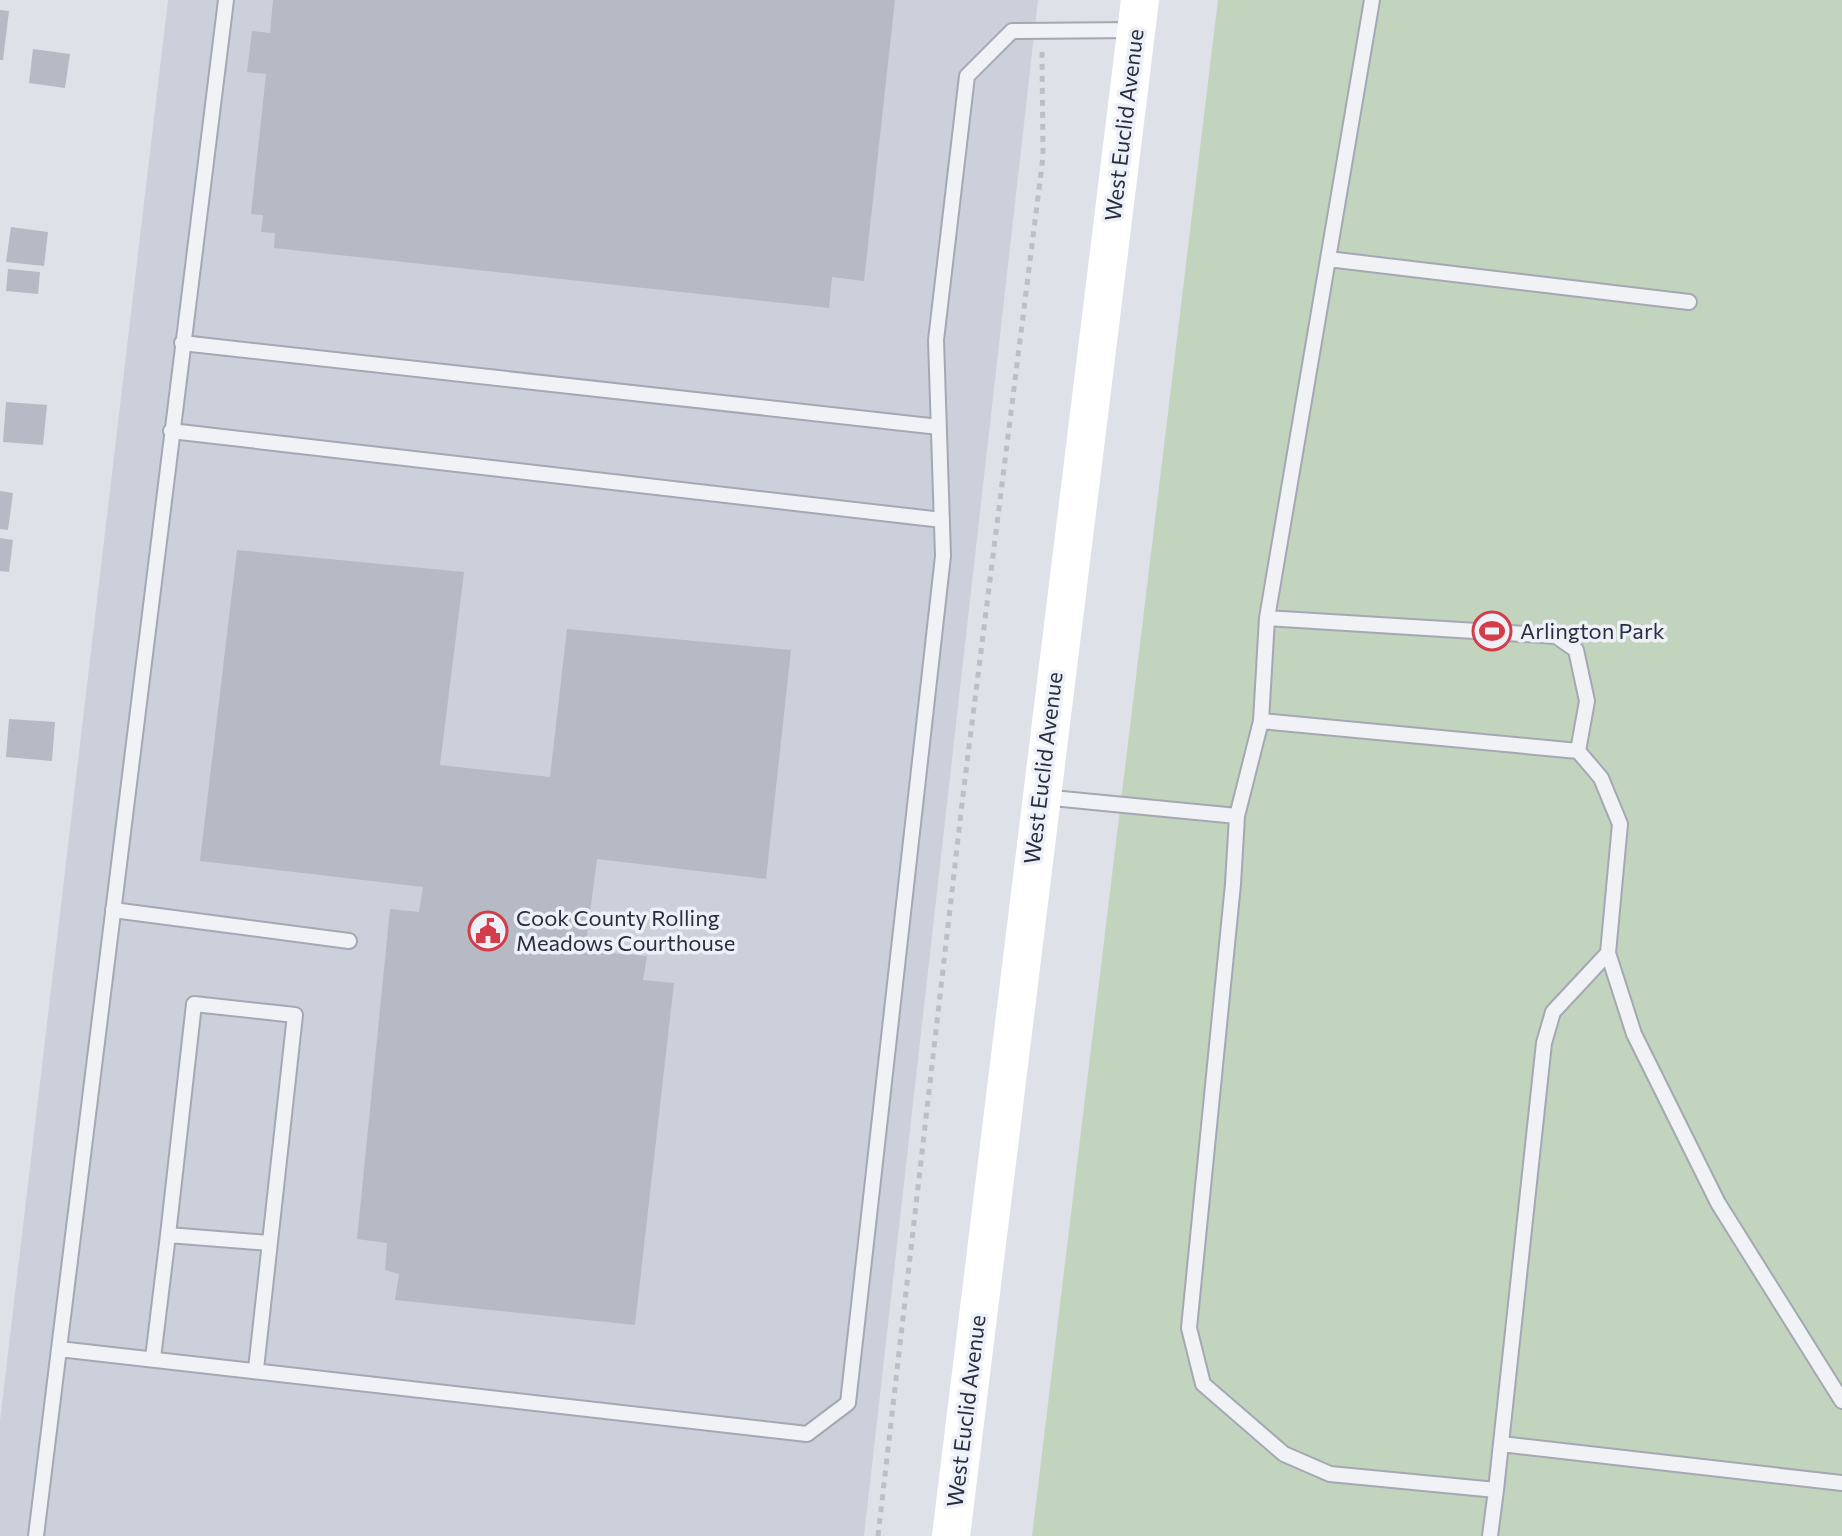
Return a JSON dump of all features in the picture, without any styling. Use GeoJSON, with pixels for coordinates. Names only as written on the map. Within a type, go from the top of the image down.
{"type":"FeatureCollection","features":[{"type":"Feature","properties":{"kind":"main road","name":"West Euclid Avenue"},"geometry":{"type":"LineString","coordinates":[[951,1536],[1039,797],[1138,15]]}},
{"type":"Feature","properties":{"kind":"lane"},"geometry":{"type":"LineString","coordinates":[[36,1536],[226,0]]}},
{"type":"Feature","properties":{"kind":"lane"},"geometry":{"type":"LineString","coordinates":[[1372,0],[1267,618],[1261,721],[1237,816],[1189,1328],[1203,1384],[1284,1454],[1330,1474],[1496,1490]]}},
{"type":"Feature","properties":{"kind":"lane"},"geometry":{"type":"LineString","coordinates":[[59,1349],[807,1434],[848,1403],[943,556],[936,340],[967,76],[1012,31],[1044,31],[1138,15]]}},
{"type":"Feature","properties":{"kind":"lane"},"geometry":{"type":"LineString","coordinates":[[1328,259],[1689,302]]}},
{"type":"Feature","properties":{"kind":"lane"},"geometry":{"type":"LineString","coordinates":[[182,343],[939,427]]}},
{"type":"Feature","properties":{"kind":"lane"},"geometry":{"type":"LineString","coordinates":[[171,431],[942,520]]}},
{"type":"Feature","properties":{"kind":"lane"},"geometry":{"type":"LineString","coordinates":[[1267,618],[1556,636],[1576,650],[1587,701],[1578,751]]}},
{"type":"Feature","properties":{"kind":"lane"},"geometry":{"type":"LineString","coordinates":[[1261,721],[1578,751],[1601,778],[1620,824],[1608,953],[1634,1034],[1718,1203],[1842,1401]]}},
{"type":"Feature","properties":{"kind":"lane"},"geometry":{"type":"LineString","coordinates":[[1039,797],[1237,816]]}},
{"type":"Feature","properties":{"kind":"lane"},"geometry":{"type":"LineString","coordinates":[[113,910],[349,941]]}},
{"type":"Feature","properties":{"kind":"lane"},"geometry":{"type":"LineString","coordinates":[[1490,1536],[1544,1043],[1553,1012],[1608,953]]}},
{"type":"Feature","properties":{"kind":"lane"},"geometry":{"type":"LineString","coordinates":[[153,1358],[194,1004],[295,1015],[256,1369]]}},
{"type":"Feature","properties":{"kind":"lane"},"geometry":{"type":"LineString","coordinates":[[168,1235],[269,1243]]}},
{"type":"Feature","properties":{"kind":"lane"},"geometry":{"type":"LineString","coordinates":[[1501,1444],[1842,1483]]}},
{"type":"Feature","properties":{"kind":"path"},"geometry":{"type":"LineString","coordinates":[[878,1536],[963,795],[1043,157],[1044,31]]}},
{"type":"Feature","properties":{"kind":"shaded area"},"geometry":{"type":"Polygon","coordinates":[[[168,0],[1038,0],[864,1536],[0,1536],[0,1421],[168,0]]]}},
{"type":"Feature","properties":{"kind":"green space","name":"Arlington Park"},"geometry":{"type":"Polygon","coordinates":[[[1218,0],[1842,0],[1842,1536],[1032,1536],[1218,0]]]}},
{"type":"Feature","properties":{"kind":"building"},"geometry":{"type":"Polygon","coordinates":[[[273,0],[895,0],[864,281],[832,277],[829,308],[274,248],[275,233],[261,232],[263,215],[251,214],[266,74],[247,72],[252,31],[270,33],[273,0]]]}},
{"type":"Feature","properties":{"kind":"building"},"geometry":{"type":"Polygon","coordinates":[[[0,10],[9,11],[3,60],[0,60],[0,10]]]}},
{"type":"Feature","properties":{"kind":"building"},"geometry":{"type":"Polygon","coordinates":[[[33,49],[70,54],[65,88],[29,83],[33,49]]]}},
{"type":"Feature","properties":{"kind":"building"},"geometry":{"type":"Polygon","coordinates":[[[11,227],[48,232],[44,266],[6,262],[11,227]]]}},
{"type":"Feature","properties":{"kind":"building"},"geometry":{"type":"Polygon","coordinates":[[[8,269],[40,272],[38,294],[6,291],[8,269]]]}},
{"type":"Feature","properties":{"kind":"building"},"geometry":{"type":"Polygon","coordinates":[[[6,402],[47,405],[43,445],[3,442],[6,402]]]}},
{"type":"Feature","properties":{"kind":"building"},"geometry":{"type":"Polygon","coordinates":[[[0,491],[13,493],[8,530],[0,529],[0,491]]]}},
{"type":"Feature","properties":{"kind":"building"},"geometry":{"type":"Polygon","coordinates":[[[0,538],[13,540],[9,572],[0,571],[0,538]]]}},
{"type":"Feature","properties":{"kind":"building","name":"Cook County Rolling Meadows Courthouse"},"geometry":{"type":"Polygon","coordinates":[[[237,550],[464,572],[440,765],[550,777],[567,629],[791,650],[766,879],[597,859],[585,951],[647,956],[643,980],[674,983],[635,1325],[395,1300],[399,1274],[385,1270],[387,1243],[357,1239],[390,909],[419,912],[423,887],[200,861],[237,550]]]}},
{"type":"Feature","properties":{"kind":"building"},"geometry":{"type":"Polygon","coordinates":[[[9,719],[55,722],[52,761],[6,757],[9,719]]]}},
{"type":"Feature","properties":{"kind":"place","name":"Arlington Park"},"geometry":{"type":"Point","coordinates":[1492,631]}},
{"type":"Feature","properties":{"kind":"place","name":"Cook County Rolling Meadows Courthouse"},"geometry":{"type":"Point","coordinates":[488,931]}}]}
